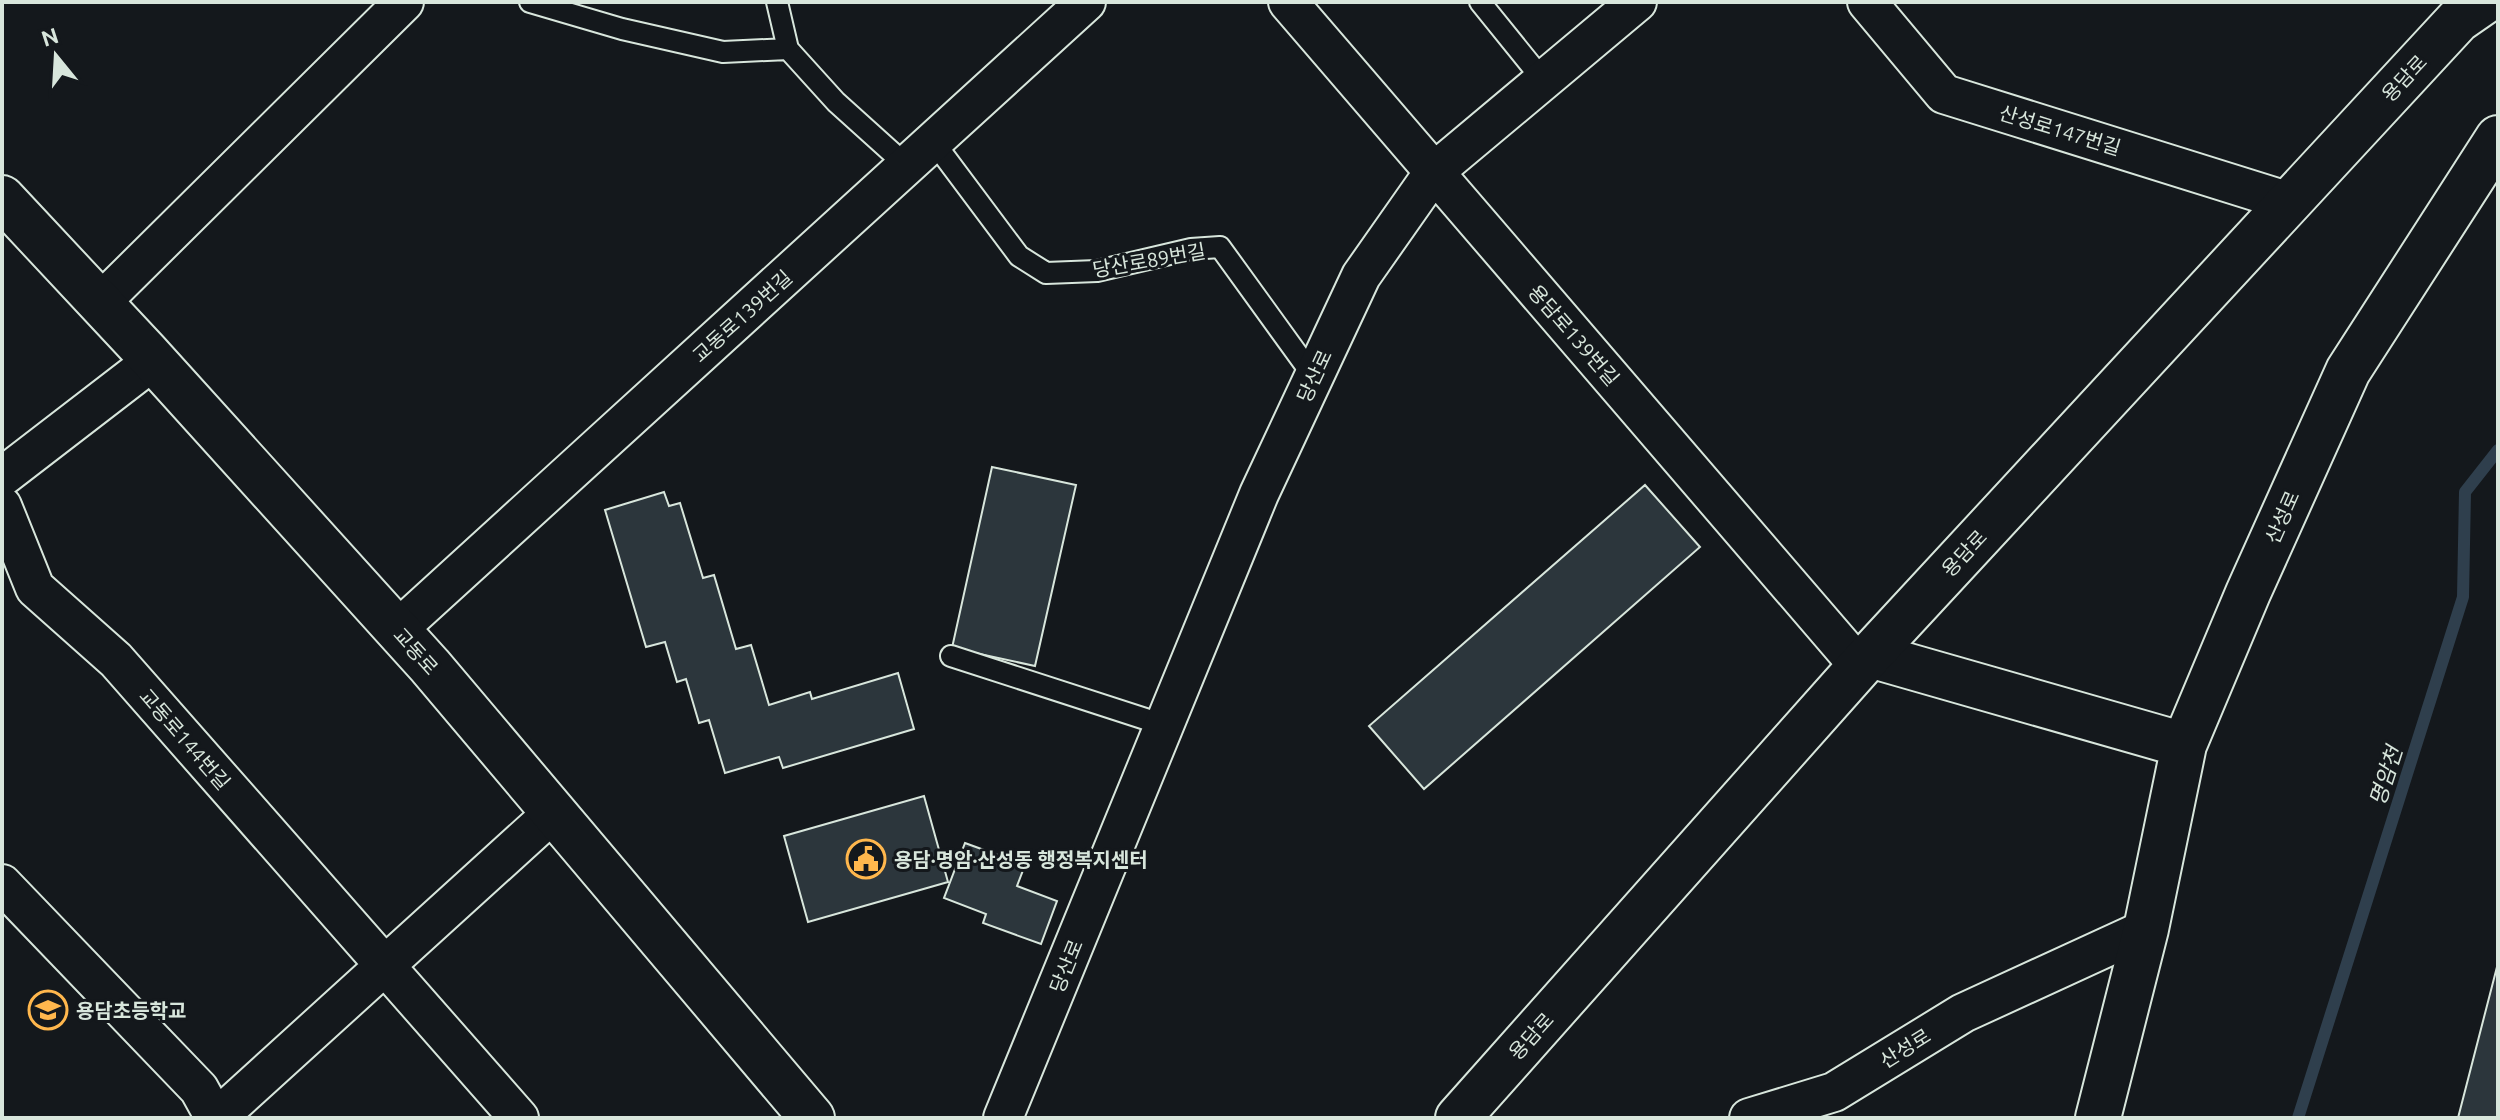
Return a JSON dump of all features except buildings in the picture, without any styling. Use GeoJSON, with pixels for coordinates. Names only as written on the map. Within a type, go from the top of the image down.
{"type":"FeatureCollection","features":[{"type":"Feature","properties":{"kind":"street"},"geometry":{"type":"LineString","coordinates":[[100,303],[404,2]]}},
{"type":"Feature","properties":{"kind":"street","name":"교동로139번길"},"geometry":{"type":"LineString","coordinates":[[397,630],[1086,2]]}},
{"type":"Feature","properties":{"kind":"street","name":"용담로139번길"},"geometry":{"type":"LineString","coordinates":[[1288,2],[1865,661]]}},
{"type":"Feature","properties":{"kind":"street","name":"당산로"},"geometry":{"type":"LineString","coordinates":[[1003,1118],[1259,494],[1361,276],[1434,172],[1637,2]]}},
{"type":"Feature","properties":{"kind":"street","name":"산성로147번길"},"geometry":{"type":"LineString","coordinates":[[1867,2],[1944,94],[2290,202]]}},
{"type":"Feature","properties":{"kind":"street","name":"용담로"},"geometry":{"type":"LineString","coordinates":[[1458,1118],[1865,661],[2458,20],[2484,2]]}},
{"type":"Feature","properties":{"kind":"street","name":"산성로"},"geometry":{"type":"LineString","coordinates":[[2098,1118],[2146,929],[2184,745],[2248,593],[2348,371],[2498,138]]}},
{"type":"Feature","properties":{"kind":"street","name":"교동로"},"geometry":{"type":"LineString","coordinates":[[2,198],[154,360],[397,630],[812,1118]]}},
{"type":"Feature","properties":{"kind":"street"},"geometry":{"type":"LineString","coordinates":[[2,477],[154,360]]}},
{"type":"Feature","properties":{"kind":"street","name":"교동로144번길"},"geometry":{"type":"LineString","coordinates":[[2,506],[35,588],[116,660],[519,1118]]}},
{"type":"Feature","properties":{"kind":"street"},"geometry":{"type":"LineString","coordinates":[[1865,661],[2184,745]]}},
{"type":"Feature","properties":{"kind":"street"},"geometry":{"type":"LineString","coordinates":[[2,884],[199,1089],[216,1118],[554,812]]}},
{"type":"Feature","properties":{"kind":"street","name":"산성로"},"geometry":{"type":"LineString","coordinates":[[1749,1118],[1834,1092],[1963,1013],[2146,929]]}},
{"type":"Feature","properties":{"kind":"lane"},"geometry":{"type":"LineString","coordinates":[[530,2],[622,29],[723,52],[788,49]]}},
{"type":"Feature","properties":{"kind":"lane","name":"당산로89번길"},"geometry":{"type":"LineString","coordinates":[[777,2],[788,49],[836,102],[920,153],[1019,256],[1046,273],[1097,271],[1191,249],[1220,247],[1314,377]]}},
{"type":"Feature","properties":{"kind":"lane"},"geometry":{"type":"LineString","coordinates":[[1480,2],[1543,80]]}},
{"type":"Feature","properties":{"kind":"lane"},"geometry":{"type":"LineString","coordinates":[[951,656],[1164,725]]}},
{"type":"Feature","properties":{"kind":"waterway","name":"명암천"},"geometry":{"type":"LineString","coordinates":[[2298,1118],[2463,597],[2465,492],[2498,450]]}},
{"type":"Feature","properties":{"kind":"place","name":"용담·명암·산성동 행정복지센터"},"geometry":{"type":"Point","coordinates":[866,859]}},
{"type":"Feature","properties":{"kind":"place","name":"용담초등학교"},"geometry":{"type":"Point","coordinates":[48,1010]}}]}
